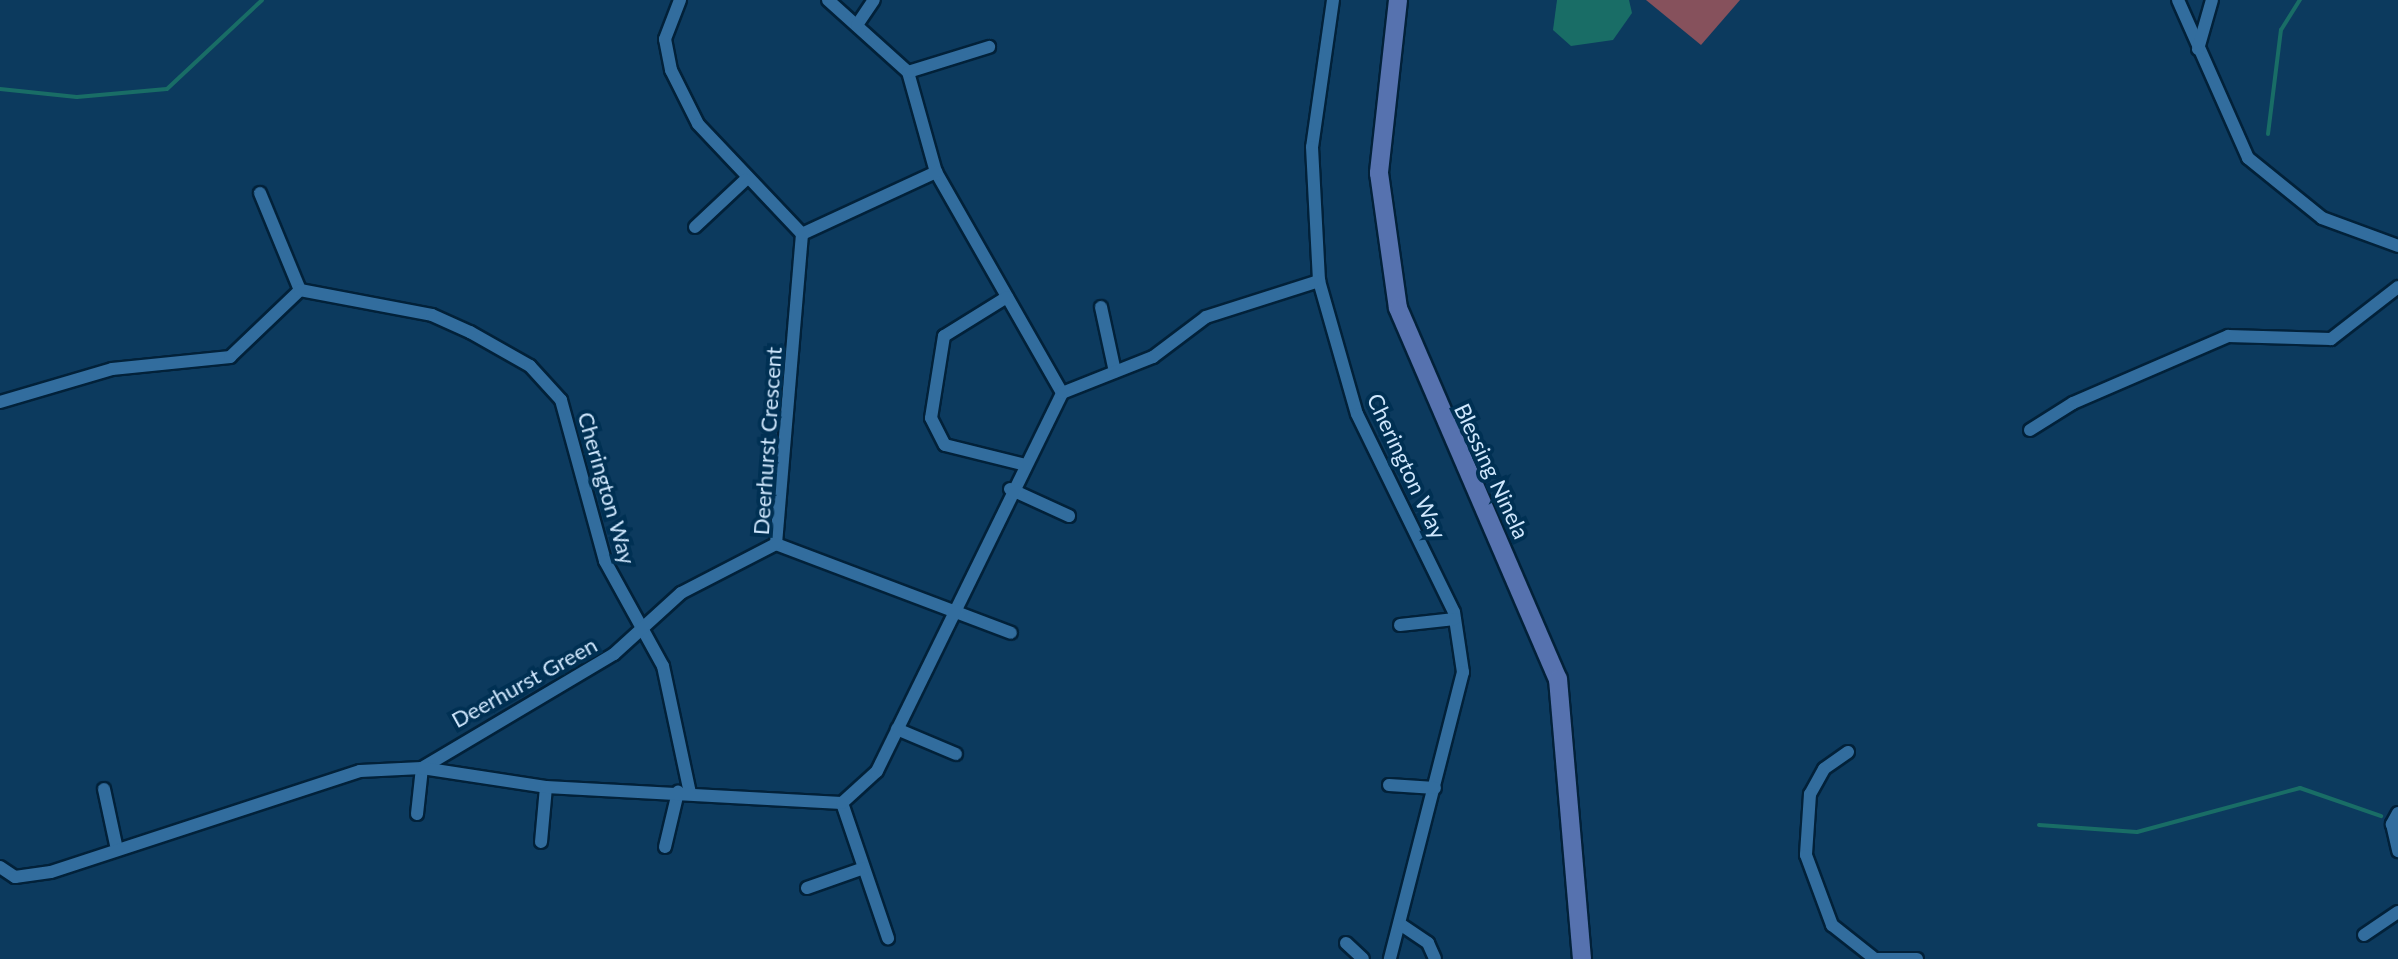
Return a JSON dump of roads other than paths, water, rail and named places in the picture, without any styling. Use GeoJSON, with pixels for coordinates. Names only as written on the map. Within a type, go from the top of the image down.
{"type":"FeatureCollection","features":[{"type":"Feature","properties":{"kind":"street"},"geometry":{"type":"LineString","coordinates":[[662,0],[678,4],[665,39],[671,70],[698,124],[745,180],[802,234],[936,172]]}},
{"type":"Feature","properties":{"kind":"street"},"geometry":{"type":"LineString","coordinates":[[828,0],[908,72],[936,172],[1062,393]]}},
{"type":"Feature","properties":{"kind":"street"},"geometry":{"type":"LineString","coordinates":[[857,25],[874,0]]}},
{"type":"Feature","properties":{"kind":"street","name":"Cherington Way"},"geometry":{"type":"LineString","coordinates":[[1333,0],[1312,147],[1319,281],[1357,414],[1455,619],[1463,672],[1390,959]]}},
{"type":"Feature","properties":{"kind":"street","name":"Blessing Ninela"},"geometry":{"type":"LineString","coordinates":[[1398,0],[1379,173],[1398,308],[1558,679],[1582,959]]}},
{"type":"Feature","properties":{"kind":"street"},"geometry":{"type":"LineString","coordinates":[[2178,0],[2232,132],[2271,181],[2322,218],[2398,246]]}},
{"type":"Feature","properties":{"kind":"street"},"geometry":{"type":"LineString","coordinates":[[2198,49],[2212,0]]}},
{"type":"Feature","properties":{"kind":"street"},"geometry":{"type":"LineString","coordinates":[[908,72],[989,47]]}},
{"type":"Feature","properties":{"kind":"street"},"geometry":{"type":"LineString","coordinates":[[695,227],[745,180]]}},
{"type":"Feature","properties":{"kind":"street"},"geometry":{"type":"LineString","coordinates":[[0,402],[112,369],[230,357],[300,290],[260,193]]}},
{"type":"Feature","properties":{"kind":"street","name":"Deerhurst Crescent"},"geometry":{"type":"LineString","coordinates":[[802,234],[776,544],[952,607],[1011,633]]}},
{"type":"Feature","properties":{"kind":"street"},"geometry":{"type":"LineString","coordinates":[[0,867],[27,877],[116,845],[185,834],[360,771],[422,768],[546,787],[842,803],[866,786],[897,729],[1022,464],[1062,393],[1153,357],[1206,317],[1319,281]]}},
{"type":"Feature","properties":{"kind":"street"},"geometry":{"type":"LineString","coordinates":[[2030,430],[2073,403],[2228,336],[2318,342],[2339,336],[2398,287]]}},
{"type":"Feature","properties":{"kind":"street","name":"Cherington Way"},"geometry":{"type":"LineString","coordinates":[[300,290],[432,315],[546,380],[571,426],[605,561],[663,666],[684,793]]}},
{"type":"Feature","properties":{"kind":"street"},"geometry":{"type":"LineString","coordinates":[[1007,297],[944,336],[931,418],[945,445],[1022,464]]}},
{"type":"Feature","properties":{"kind":"street"},"geometry":{"type":"LineString","coordinates":[[1101,307],[1115,372]]}},
{"type":"Feature","properties":{"kind":"street"},"geometry":{"type":"LineString","coordinates":[[1010,489],[1069,516]]}},
{"type":"Feature","properties":{"kind":"street","name":"Deerhurst Green"},"geometry":{"type":"LineString","coordinates":[[422,768],[614,654],[681,593],[776,544]]}},
{"type":"Feature","properties":{"kind":"street"},"geometry":{"type":"LineString","coordinates":[[1400,625],[1455,619]]}},
{"type":"Feature","properties":{"kind":"street"},"geometry":{"type":"LineString","coordinates":[[897,729],[956,754]]}},
{"type":"Feature","properties":{"kind":"street"},"geometry":{"type":"LineString","coordinates":[[1848,752],[1824,769],[1810,794],[1806,855],[1832,925],[1876,959],[1917,959]]}},
{"type":"Feature","properties":{"kind":"street"},"geometry":{"type":"LineString","coordinates":[[417,814],[422,768]]}},
{"type":"Feature","properties":{"kind":"street"},"geometry":{"type":"LineString","coordinates":[[1389,785],[1435,788]]}},
{"type":"Feature","properties":{"kind":"street"},"geometry":{"type":"LineString","coordinates":[[541,842],[546,787]]}},
{"type":"Feature","properties":{"kind":"street"},"geometry":{"type":"LineString","coordinates":[[104,789],[116,845]]}},
{"type":"Feature","properties":{"kind":"street"},"geometry":{"type":"LineString","coordinates":[[665,847],[684,793]]}},
{"type":"Feature","properties":{"kind":"street"},"geometry":{"type":"LineString","coordinates":[[842,803],[888,938]]}},
{"type":"Feature","properties":{"kind":"street"},"geometry":{"type":"LineString","coordinates":[[2398,813],[2392,824],[2398,851]]}},
{"type":"Feature","properties":{"kind":"street"},"geometry":{"type":"LineString","coordinates":[[807,888],[864,868]]}},
{"type":"Feature","properties":{"kind":"street"},"geometry":{"type":"LineString","coordinates":[[2364,935],[2398,912]]}},
{"type":"Feature","properties":{"kind":"street"},"geometry":{"type":"LineString","coordinates":[[1400,924],[1428,943],[1435,959]]}},
{"type":"Feature","properties":{"kind":"street"},"geometry":{"type":"LineString","coordinates":[[1346,943],[1363,959]]}},
{"type":"Feature","properties":{"kind":"waterway"},"geometry":{"type":"LineString","coordinates":[[0,89],[77,97],[167,89],[262,0]]}},
{"type":"Feature","properties":{"kind":"waterway"},"geometry":{"type":"LineString","coordinates":[[2268,134],[2281,30],[2300,0]]}},
{"type":"Feature","properties":{"kind":"waterway"},"geometry":{"type":"LineString","coordinates":[[2039,825],[2137,832],[2300,788],[2381,816]]}}]}
